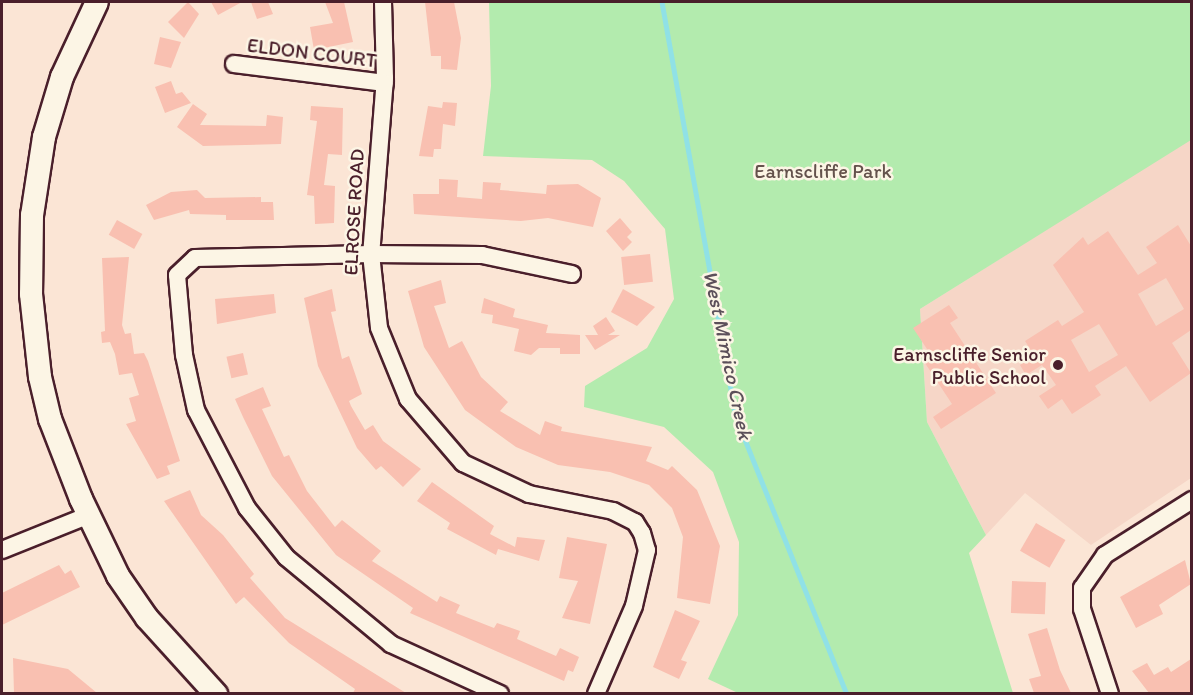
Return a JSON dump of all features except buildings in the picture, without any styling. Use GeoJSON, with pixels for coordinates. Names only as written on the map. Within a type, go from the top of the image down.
{"type":"FeatureCollection","features":[{"type":"Feature","properties":{"kind":"street"},"geometry":{"type":"LineString","coordinates":[[97,2],[62,77],[44,137],[32,215],[31,294],[50,419],[89,515],[147,618],[216,693]]}},
{"type":"Feature","properties":{"kind":"street","name":"ELROSE ROAD"},"geometry":{"type":"LineString","coordinates":[[383,2],[388,26],[371,254],[372,298],[392,370],[408,399],[463,463],[529,494],[614,511],[635,522],[642,533],[647,550],[634,606],[596,693]]}},
{"type":"Feature","properties":{"kind":"street","name":"ELDON COURT"},"geometry":{"type":"LineString","coordinates":[[234,64],[385,83]]}},
{"type":"Feature","properties":{"kind":"street"},"geometry":{"type":"LineString","coordinates":[[501,693],[391,644],[329,598],[286,557],[247,508],[196,410],[175,291],[182,267],[195,258],[371,254],[482,255],[572,274]]}},
{"type":"Feature","properties":{"kind":"street"},"geometry":{"type":"LineString","coordinates":[[1110,693],[1082,609],[1082,588],[1105,555],[1191,500]]}},
{"type":"Feature","properties":{"kind":"street"},"geometry":{"type":"LineString","coordinates":[[2,550],[89,515]]}},
{"type":"Feature","properties":{"kind":"shaded area","name":"Earnscliffe Senior Public School"},"geometry":{"type":"Polygon","coordinates":[[[1191,139],[1191,478],[1091,545],[1025,493],[986,535],[927,422],[920,309],[1191,139]]]}},
{"type":"Feature","properties":{"kind":"green space","name":"Earnscliffe Park"},"geometry":{"type":"Polygon","coordinates":[[[489,2],[1191,2],[1191,140],[920,309],[927,422],[986,535],[969,553],[1013,693],[738,693],[708,679],[738,615],[739,542],[713,472],[664,427],[584,407],[585,386],[647,348],[674,299],[665,229],[624,181],[592,160],[483,156],[491,86],[489,2]]]}},
{"type":"Feature","properties":{"kind":"waterway","name":"West Mimico Creek"},"geometry":{"type":"LineString","coordinates":[[662,2],[736,417],[847,694]]}},
{"type":"Feature","properties":{"kind":"place","name":"Earnscliffe Senior Public School"},"geometry":{"type":"Point","coordinates":[1058,365]}}]}
